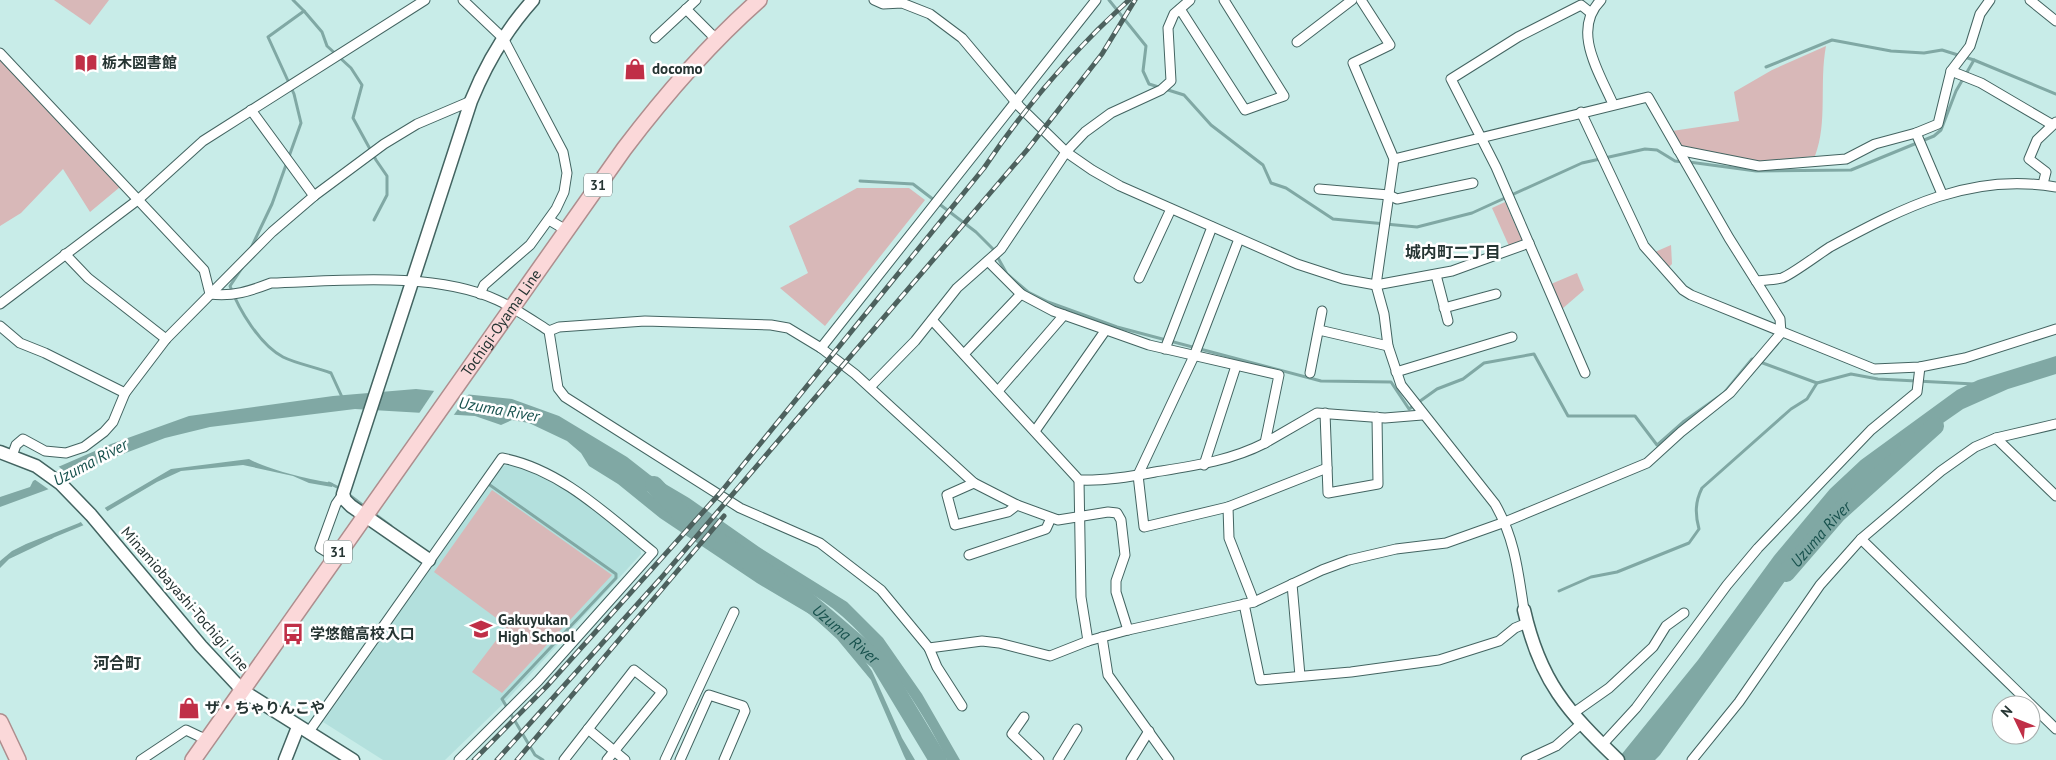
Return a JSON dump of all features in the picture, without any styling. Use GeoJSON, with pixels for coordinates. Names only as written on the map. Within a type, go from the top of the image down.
{"type":"FeatureCollection","features":[{"type":"Feature","properties":{"kind":"main road","name":"Tochigi-Oyama Line"},"geometry":{"type":"LineString","coordinates":[[193,760],[566,230],[661,100],[717,40],[759,0]]}},
{"type":"Feature","properties":{"kind":"main road"},"geometry":{"type":"LineString","coordinates":[[0,722],[18,760]]}},
{"type":"Feature","properties":{"kind":"street"},"geometry":{"type":"LineString","coordinates":[[0,304],[139,199],[203,141],[425,0]]}},
{"type":"Feature","properties":{"kind":"street"},"geometry":{"type":"LineString","coordinates":[[463,0],[503,38],[563,152],[567,172],[564,192],[548,220],[530,245],[484,285],[480,294]]}},
{"type":"Feature","properties":{"kind":"street"},"geometry":{"type":"LineString","coordinates":[[335,557],[320,548],[336,504],[344,494],[411,281],[471,100],[483,72],[503,38],[533,0]]}},
{"type":"Feature","properties":{"kind":"street"},"geometry":{"type":"LineString","coordinates":[[655,38],[696,0]]}},
{"type":"Feature","properties":{"kind":"street"},"geometry":{"type":"LineString","coordinates":[[874,0],[883,4],[902,4],[930,14],[962,38],[1016,102],[1066,152],[1120,186],[1297,264],[1343,279],[1376,285],[1452,271],[1529,243]]}},
{"type":"Feature","properties":{"kind":"street"},"geometry":{"type":"LineString","coordinates":[[821,348],[1096,0]]}},
{"type":"Feature","properties":{"kind":"street"},"geometry":{"type":"LineString","coordinates":[[871,386],[932,320],[956,288],[1001,249],[1066,152],[1085,132],[1111,114],[1161,90],[1170,81],[1168,28],[1174,14],[1190,0]]}},
{"type":"Feature","properties":{"kind":"street"},"geometry":{"type":"LineString","coordinates":[[1180,9],[1245,110],[1284,96],[1224,0]]}},
{"type":"Feature","properties":{"kind":"street"},"geometry":{"type":"LineString","coordinates":[[1297,42],[1352,0]]}},
{"type":"Feature","properties":{"kind":"street"},"geometry":{"type":"LineString","coordinates":[[1361,0],[1390,45],[1352,63],[1394,159],[1376,285],[1384,314],[1388,346],[1400,385],[1422,415],[1495,504],[1512,537],[1524,610],[1540,664],[1552,687],[1572,714],[1618,760]]}},
{"type":"Feature","properties":{"kind":"street"},"geometry":{"type":"LineString","coordinates":[[1601,0],[1591,13],[1586,30],[1588,47],[1613,104]]}},
{"type":"Feature","properties":{"kind":"street"},"geometry":{"type":"LineString","coordinates":[[1678,150],[1759,166],[1846,159],[1875,144],[1916,133],[1938,124],[1951,71],[1970,46],[1980,14],[1990,0]]}},
{"type":"Feature","properties":{"kind":"street"},"geometry":{"type":"LineString","coordinates":[[2030,0],[2056,21]]}},
{"type":"Feature","properties":{"kind":"street"},"geometry":{"type":"LineString","coordinates":[[1585,374],[1483,138],[1451,79],[1518,37],[1581,5],[1591,13]]}},
{"type":"Feature","properties":{"kind":"street"},"geometry":{"type":"LineString","coordinates":[[686,9],[717,40]]}},
{"type":"Feature","properties":{"kind":"street"},"geometry":{"type":"LineString","coordinates":[[0,53],[204,270],[210,294]]}},
{"type":"Feature","properties":{"kind":"street"},"geometry":{"type":"LineString","coordinates":[[1951,71],[1980,83],[2054,122],[2038,140],[2028,159],[2046,172],[2043,184]]}},
{"type":"Feature","properties":{"kind":"street"},"geometry":{"type":"LineString","coordinates":[[929,648],[982,641],[999,642],[1050,656],[1088,641],[1128,630],[1249,603],[1349,560],[1396,549],[1446,543],[1505,522],[1647,463],[1681,432],[1730,393],[1781,332],[1780,319],[1648,97],[1394,159]]}},
{"type":"Feature","properties":{"kind":"street"},"geometry":{"type":"LineString","coordinates":[[6,454],[22,439],[53,454],[66,453],[84,447],[104,432],[113,422],[125,393],[166,340],[272,232],[314,196],[384,144],[417,124],[471,100]]}},
{"type":"Feature","properties":{"kind":"street"},"geometry":{"type":"LineString","coordinates":[[252,110],[314,196]]}},
{"type":"Feature","properties":{"kind":"street"},"geometry":{"type":"LineString","coordinates":[[1581,112],[1644,246],[1682,290],[1874,369],[1920,368],[1965,358],[2056,329]]}},
{"type":"Feature","properties":{"kind":"street"},"geometry":{"type":"LineString","coordinates":[[1916,133],[1942,194]]}},
{"type":"Feature","properties":{"kind":"street"},"geometry":{"type":"LineString","coordinates":[[1319,188],[1389,194],[1396,199],[1473,183]]}},
{"type":"Feature","properties":{"kind":"street"},"geometry":{"type":"LineString","coordinates":[[1756,281],[1784,277],[1811,258],[1850,237],[1895,214],[1942,194],[2001,184],[2043,184],[2056,186]]}},
{"type":"Feature","properties":{"kind":"street"},"geometry":{"type":"LineString","coordinates":[[1139,278],[1171,208]]}},
{"type":"Feature","properties":{"kind":"street"},"geometry":{"type":"LineString","coordinates":[[548,220],[566,230]]}},
{"type":"Feature","properties":{"kind":"street"},"geometry":{"type":"LineString","coordinates":[[1165,349],[1212,227]]}},
{"type":"Feature","properties":{"kind":"street"},"geometry":{"type":"LineString","coordinates":[[1239,239],[1194,356],[1138,475],[1144,527],[1228,507],[1328,468]]}},
{"type":"Feature","properties":{"kind":"street"},"geometry":{"type":"LineString","coordinates":[[65,254],[88,278],[166,340]]}},
{"type":"Feature","properties":{"kind":"street"},"geometry":{"type":"LineString","coordinates":[[988,261],[1021,294],[1064,315],[1165,349],[1278,375],[1265,443]]}},
{"type":"Feature","properties":{"kind":"street"},"geometry":{"type":"LineString","coordinates":[[1436,274],[1448,321]]}},
{"type":"Feature","properties":{"kind":"street"},"geometry":{"type":"LineString","coordinates":[[210,294],[229,296],[252,291],[271,283],[411,281],[456,287],[480,294],[511,308],[549,331],[558,388],[565,397],[740,508],[820,543],[881,590],[929,648],[937,667],[962,706]]}},
{"type":"Feature","properties":{"kind":"street"},"geometry":{"type":"LineString","coordinates":[[964,354],[1021,294]]}},
{"type":"Feature","properties":{"kind":"street"},"geometry":{"type":"LineString","coordinates":[[1444,308],[1496,294]]}},
{"type":"Feature","properties":{"kind":"street"},"geometry":{"type":"LineString","coordinates":[[1310,373],[1322,311]]}},
{"type":"Feature","properties":{"kind":"street"},"geometry":{"type":"LineString","coordinates":[[998,391],[1064,315]]}},
{"type":"Feature","properties":{"kind":"street"},"geometry":{"type":"LineString","coordinates":[[932,320],[1079,480],[1078,518],[1081,597],[1088,641]]}},
{"type":"Feature","properties":{"kind":"street"},"geometry":{"type":"LineString","coordinates":[[549,331],[559,327],[645,321],[771,325],[788,328],[821,348],[871,386],[974,483],[1017,505],[1058,520],[1108,512],[1117,513],[1122,520],[1125,555],[1116,581],[1116,592],[1128,630]]}},
{"type":"Feature","properties":{"kind":"street"},"geometry":{"type":"LineString","coordinates":[[0,326],[20,343],[45,353],[125,393]]}},
{"type":"Feature","properties":{"kind":"street"},"geometry":{"type":"LineString","coordinates":[[1035,431],[1105,330]]}},
{"type":"Feature","properties":{"kind":"street"},"geometry":{"type":"LineString","coordinates":[[1319,330],[1388,346]]}},
{"type":"Feature","properties":{"kind":"street"},"geometry":{"type":"LineString","coordinates":[[1396,372],[1512,336]]}},
{"type":"Feature","properties":{"kind":"street"},"geometry":{"type":"LineString","coordinates":[[1204,465],[1236,366]]}},
{"type":"Feature","properties":{"kind":"street"},"geometry":{"type":"LineString","coordinates":[[1604,747],[1636,708],[1727,585],[1758,548],[1871,430],[1918,392],[1920,368]]}},
{"type":"Feature","properties":{"kind":"street"},"geometry":{"type":"LineString","coordinates":[[1079,480],[1103,481],[1204,465],[1243,454],[1317,413],[1377,417],[1422,415]]}},
{"type":"Feature","properties":{"kind":"street"},"geometry":{"type":"LineString","coordinates":[[1325,413],[1328,493],[1378,484],[1377,417]]}},
{"type":"Feature","properties":{"kind":"street"},"geometry":{"type":"LineString","coordinates":[[1692,760],[1739,702],[1820,585],[1861,539],[1941,471],[1975,447],[1996,438],[2056,424]]}},
{"type":"Feature","properties":{"kind":"street"},"geometry":{"type":"LineString","coordinates":[[1996,438],[2056,496]]}},
{"type":"Feature","properties":{"kind":"street","name":"Minamiobayashi-Tochigi Line"},"geometry":{"type":"LineString","coordinates":[[6,454],[47,473],[61,484],[93,517],[201,646],[243,690],[303,730],[353,760]]}},
{"type":"Feature","properties":{"kind":"street"},"geometry":{"type":"LineString","coordinates":[[285,760],[303,730],[502,458],[517,460],[572,487],[653,552],[538,681],[459,760]]}},
{"type":"Feature","properties":{"kind":"street"},"geometry":{"type":"LineString","coordinates":[[974,483],[947,495],[955,525],[1008,512],[1017,505]]}},
{"type":"Feature","properties":{"kind":"street"},"geometry":{"type":"LineString","coordinates":[[344,494],[345,500],[365,516],[429,560]]}},
{"type":"Feature","properties":{"kind":"street"},"geometry":{"type":"LineString","coordinates":[[1228,507],[1229,538],[1249,603],[1260,680],[1439,660],[1500,641],[1515,628],[1527,623]]}},
{"type":"Feature","properties":{"kind":"street"},"geometry":{"type":"LineString","coordinates":[[970,555],[1046,529],[1051,518]]}},
{"type":"Feature","properties":{"kind":"street"},"geometry":{"type":"LineString","coordinates":[[1861,539],[2056,729]]}},
{"type":"Feature","properties":{"kind":"street"},"geometry":{"type":"LineString","coordinates":[[1292,584],[1300,676]]}},
{"type":"Feature","properties":{"kind":"street"},"geometry":{"type":"LineString","coordinates":[[665,760],[734,612]]}},
{"type":"Feature","properties":{"kind":"street"},"geometry":{"type":"LineString","coordinates":[[1572,714],[1609,688],[1653,647],[1666,626],[1684,613]]}},
{"type":"Feature","properties":{"kind":"street"},"geometry":{"type":"LineString","coordinates":[[1102,637],[1108,676],[1169,760]]}},
{"type":"Feature","properties":{"kind":"street"},"geometry":{"type":"LineString","coordinates":[[564,760],[634,670],[662,692],[607,760]]}},
{"type":"Feature","properties":{"kind":"street"},"geometry":{"type":"LineString","coordinates":[[680,760],[709,695],[743,706],[745,711],[724,760]]}},
{"type":"Feature","properties":{"kind":"street"},"geometry":{"type":"LineString","coordinates":[[1024,717],[1012,734],[1039,760]]}},
{"type":"Feature","properties":{"kind":"street"},"geometry":{"type":"LineString","coordinates":[[1526,760],[1556,746],[1581,724]]}},
{"type":"Feature","properties":{"kind":"street"},"geometry":{"type":"LineString","coordinates":[[588,729],[625,760]]}},
{"type":"Feature","properties":{"kind":"street"},"geometry":{"type":"LineString","coordinates":[[1058,760],[1077,729]]}},
{"type":"Feature","properties":{"kind":"street"},"geometry":{"type":"LineString","coordinates":[[141,760],[186,730],[207,740]]}},
{"type":"Feature","properties":{"kind":"street"},"geometry":{"type":"LineString","coordinates":[[1131,760],[1149,731]]}},
{"type":"Feature","properties":{"kind":"shaded area"},"geometry":{"type":"Polygon","coordinates":[[[54,0],[109,0],[90,25],[54,0]]]}},
{"type":"Feature","properties":{"kind":"shaded area"},"geometry":{"type":"Polygon","coordinates":[[[1826,46],[1821,130],[1815,156],[1761,162],[1680,147],[1672,131],[1739,121],[1734,92],[1772,70],[1826,46]]]}},
{"type":"Feature","properties":{"kind":"shaded area"},"geometry":{"type":"Polygon","coordinates":[[[0,60],[120,187],[90,212],[63,169],[21,213],[0,226],[0,60]]]}},
{"type":"Feature","properties":{"kind":"shaded area"},"geometry":{"type":"Polygon","coordinates":[[[857,188],[909,188],[925,200],[825,326],[780,288],[808,273],[789,226],[857,188]]]}},
{"type":"Feature","properties":{"kind":"shaded area"},"geometry":{"type":"Polygon","coordinates":[[[1505,202],[1522,240],[1509,246],[1492,208],[1505,202]]]}},
{"type":"Feature","properties":{"kind":"shaded area"},"geometry":{"type":"Polygon","coordinates":[[[1671,245],[1672,264],[1669,267],[1655,252],[1671,245]]]}},
{"type":"Feature","properties":{"kind":"shaded area"},"geometry":{"type":"Polygon","coordinates":[[[1577,273],[1584,290],[1562,309],[1551,284],[1577,273]]]}},
{"type":"Feature","properties":{"kind":"shaded area","name":"Gakuyukan High School"},"geometry":{"type":"Polygon","coordinates":[[[515,464],[570,492],[640,547],[641,554],[504,703],[445,760],[383,760],[323,722],[502,467],[515,464]]]}},
{"type":"Feature","properties":{"kind":"shaded area"},"geometry":{"type":"Polygon","coordinates":[[[492,490],[612,575],[502,693],[472,672],[507,626],[434,572],[492,490]]]}},
{"type":"Feature","properties":{"kind":"water"},"geometry":{"type":"Polygon","coordinates":[[[2056,356],[2056,374],[2008,389],[1963,409],[1894,457],[1852,494],[1811,539],[1785,581],[1660,755],[1655,760],[1617,760],[1698,660],[1774,556],[1830,489],[1861,460],[1957,390],[1978,380],[2056,356]]]}},
{"type":"Feature","properties":{"kind":"water"},"geometry":{"type":"Polygon","coordinates":[[[416,389],[512,399],[559,416],[627,457],[650,475],[689,498],[759,547],[847,602],[883,638],[922,694],[960,760],[947,760],[910,695],[878,653],[843,617],[824,602],[737,547],[694,516],[671,502],[647,491],[670,511],[743,563],[804,599],[849,638],[872,671],[902,738],[915,760],[906,760],[871,680],[837,639],[811,615],[757,583],[660,518],[618,484],[589,466],[581,453],[567,441],[529,423],[512,420],[501,425],[475,416],[355,409],[210,427],[165,438],[86,468],[68,482],[0,507],[0,497],[30,487],[33,481],[58,467],[111,444],[189,416],[333,396],[416,389]]]}},
{"type":"Feature","properties":{"kind":"water"},"geometry":{"type":"Polygon","coordinates":[[[249,459],[266,467],[290,474],[333,483],[332,487],[309,483],[293,476],[243,465],[181,471],[157,482],[84,525],[14,554],[0,568],[0,561],[12,551],[79,523],[171,469],[249,459]]]}},
{"type":"Feature","properties":{"kind":"pier"},"geometry":{"type":"Polygon","coordinates":[[[436,388],[471,391],[453,416],[418,415],[436,388]]]}},
{"type":"Feature","properties":{"kind":"pier"},"geometry":{"type":"Polygon","coordinates":[[[58,466],[75,480],[51,491],[34,479],[58,466]]]}},
{"type":"Feature","properties":{"kind":"pier"},"geometry":{"type":"Polygon","coordinates":[[[104,507],[108,512],[84,526],[80,521],[104,507]]]}},
{"type":"Feature","properties":{"kind":"waterway"},"geometry":{"type":"LineString","coordinates":[[251,248],[272,204],[301,123],[294,94],[268,37],[304,11],[293,0]]}},
{"type":"Feature","properties":{"kind":"waterway"},"geometry":{"type":"LineString","coordinates":[[1109,0],[1146,46],[1143,71],[1149,84],[1184,95],[1211,125],[1263,165],[1271,183],[1286,188],[1333,219],[1417,227],[1472,213],[1582,163],[1645,149],[1657,150],[1675,161],[1683,162]]}},
{"type":"Feature","properties":{"kind":"waterway"},"geometry":{"type":"LineString","coordinates":[[304,11],[322,32],[327,46],[351,68],[362,85],[353,118],[387,176],[387,195],[374,220]]}},
{"type":"Feature","properties":{"kind":"waterway"},"geometry":{"type":"LineString","coordinates":[[1766,67],[1832,40],[1891,51],[1924,53],[1942,50],[1974,60]]}},
{"type":"Feature","properties":{"kind":"waterway"},"geometry":{"type":"LineString","coordinates":[[1689,162],[1756,171],[1851,170],[1934,136],[1941,130],[1956,91],[1974,60],[2056,94]]}},
{"type":"Feature","properties":{"kind":"waterway"},"geometry":{"type":"LineString","coordinates":[[860,181],[913,184],[976,232],[993,249],[1007,274],[1028,292],[1048,302],[1117,327],[1321,381],[1391,382],[1409,409],[1437,389],[1463,379],[1484,363],[1534,354],[1568,416],[1635,416],[1657,445],[1683,422],[1724,393],[1752,359],[1817,383]]}},
{"type":"Feature","properties":{"kind":"waterway"},"geometry":{"type":"LineString","coordinates":[[242,268],[230,286],[239,306],[258,336],[283,357],[331,373],[342,397]]}},
{"type":"Feature","properties":{"kind":"waterway"},"geometry":{"type":"LineString","coordinates":[[1559,591],[1591,577],[1617,572],[1689,543],[1699,529],[1696,508],[1702,488],[1791,409],[1807,399],[1817,383],[1851,374],[1878,379],[1974,384]]}},
{"type":"Feature","properties":{"kind":"waterway","name":"Uzuma River"},"geometry":{"type":"LineString","coordinates":[[1786,573],[1837,514],[1935,426]]}},
{"type":"Feature","properties":{"kind":"waterway"},"geometry":{"type":"LineString","coordinates":[[329,483],[341,489]]}},
{"type":"Feature","properties":{"kind":"waterway"},"geometry":{"type":"LineString","coordinates":[[487,483],[616,574],[616,578],[502,699],[535,755],[543,760]]}},
{"type":"Feature","properties":{"kind":"waterway","name":"Uzuma River"},"geometry":{"type":"LineString","coordinates":[[654,485],[689,522],[803,597],[879,662],[938,760]]}},
{"type":"Feature","properties":{"kind":"waterway"},"geometry":{"type":"LineString","coordinates":[[348,494],[365,507]]}},
{"type":"Feature","properties":{"kind":"waterway"},"geometry":{"type":"LineString","coordinates":[[372,512],[391,526]]}},
{"type":"Feature","properties":{"kind":"waterway"},"geometry":{"type":"LineString","coordinates":[[10,557],[52,537]]}},
{"type":"Feature","properties":{"kind":"railway"},"geometry":{"type":"LineString","coordinates":[[474,760],[547,686],[721,492],[984,168],[1034,101],[1089,38],[1129,0]]}},
{"type":"Feature","properties":{"kind":"railway"},"geometry":{"type":"LineString","coordinates":[[497,760],[661,578],[1027,150],[1102,54],[1135,0]]}},
{"type":"Feature","properties":{"kind":"railway"},"geometry":{"type":"LineString","coordinates":[[517,760],[724,516]]}},
{"type":"Feature","properties":{"kind":"place","name":"栃木図書館"},"geometry":{"type":"Point","coordinates":[86,63]}},
{"type":"Feature","properties":{"kind":"place","name":"docomo"},"geometry":{"type":"Point","coordinates":[635,69]}},
{"type":"Feature","properties":{"kind":"place","name":"Gakuyukan High School"},"geometry":{"type":"Point","coordinates":[481,629]}},
{"type":"Feature","properties":{"kind":"place","name":"学悠館高校入口"},"geometry":{"type":"Point","coordinates":[293,634]}},
{"type":"Feature","properties":{"kind":"place","name":"ザ・ちゃりんこや"},"geometry":{"type":"Point","coordinates":[189,708]}},
{"type":"Feature","properties":{"kind":"district","name":"城内町二丁目"},"geometry":{"type":"Point","coordinates":[1453,252]}},
{"type":"Feature","properties":{"kind":"district","name":"河合町"},"geometry":{"type":"Point","coordinates":[117,663]}}]}
